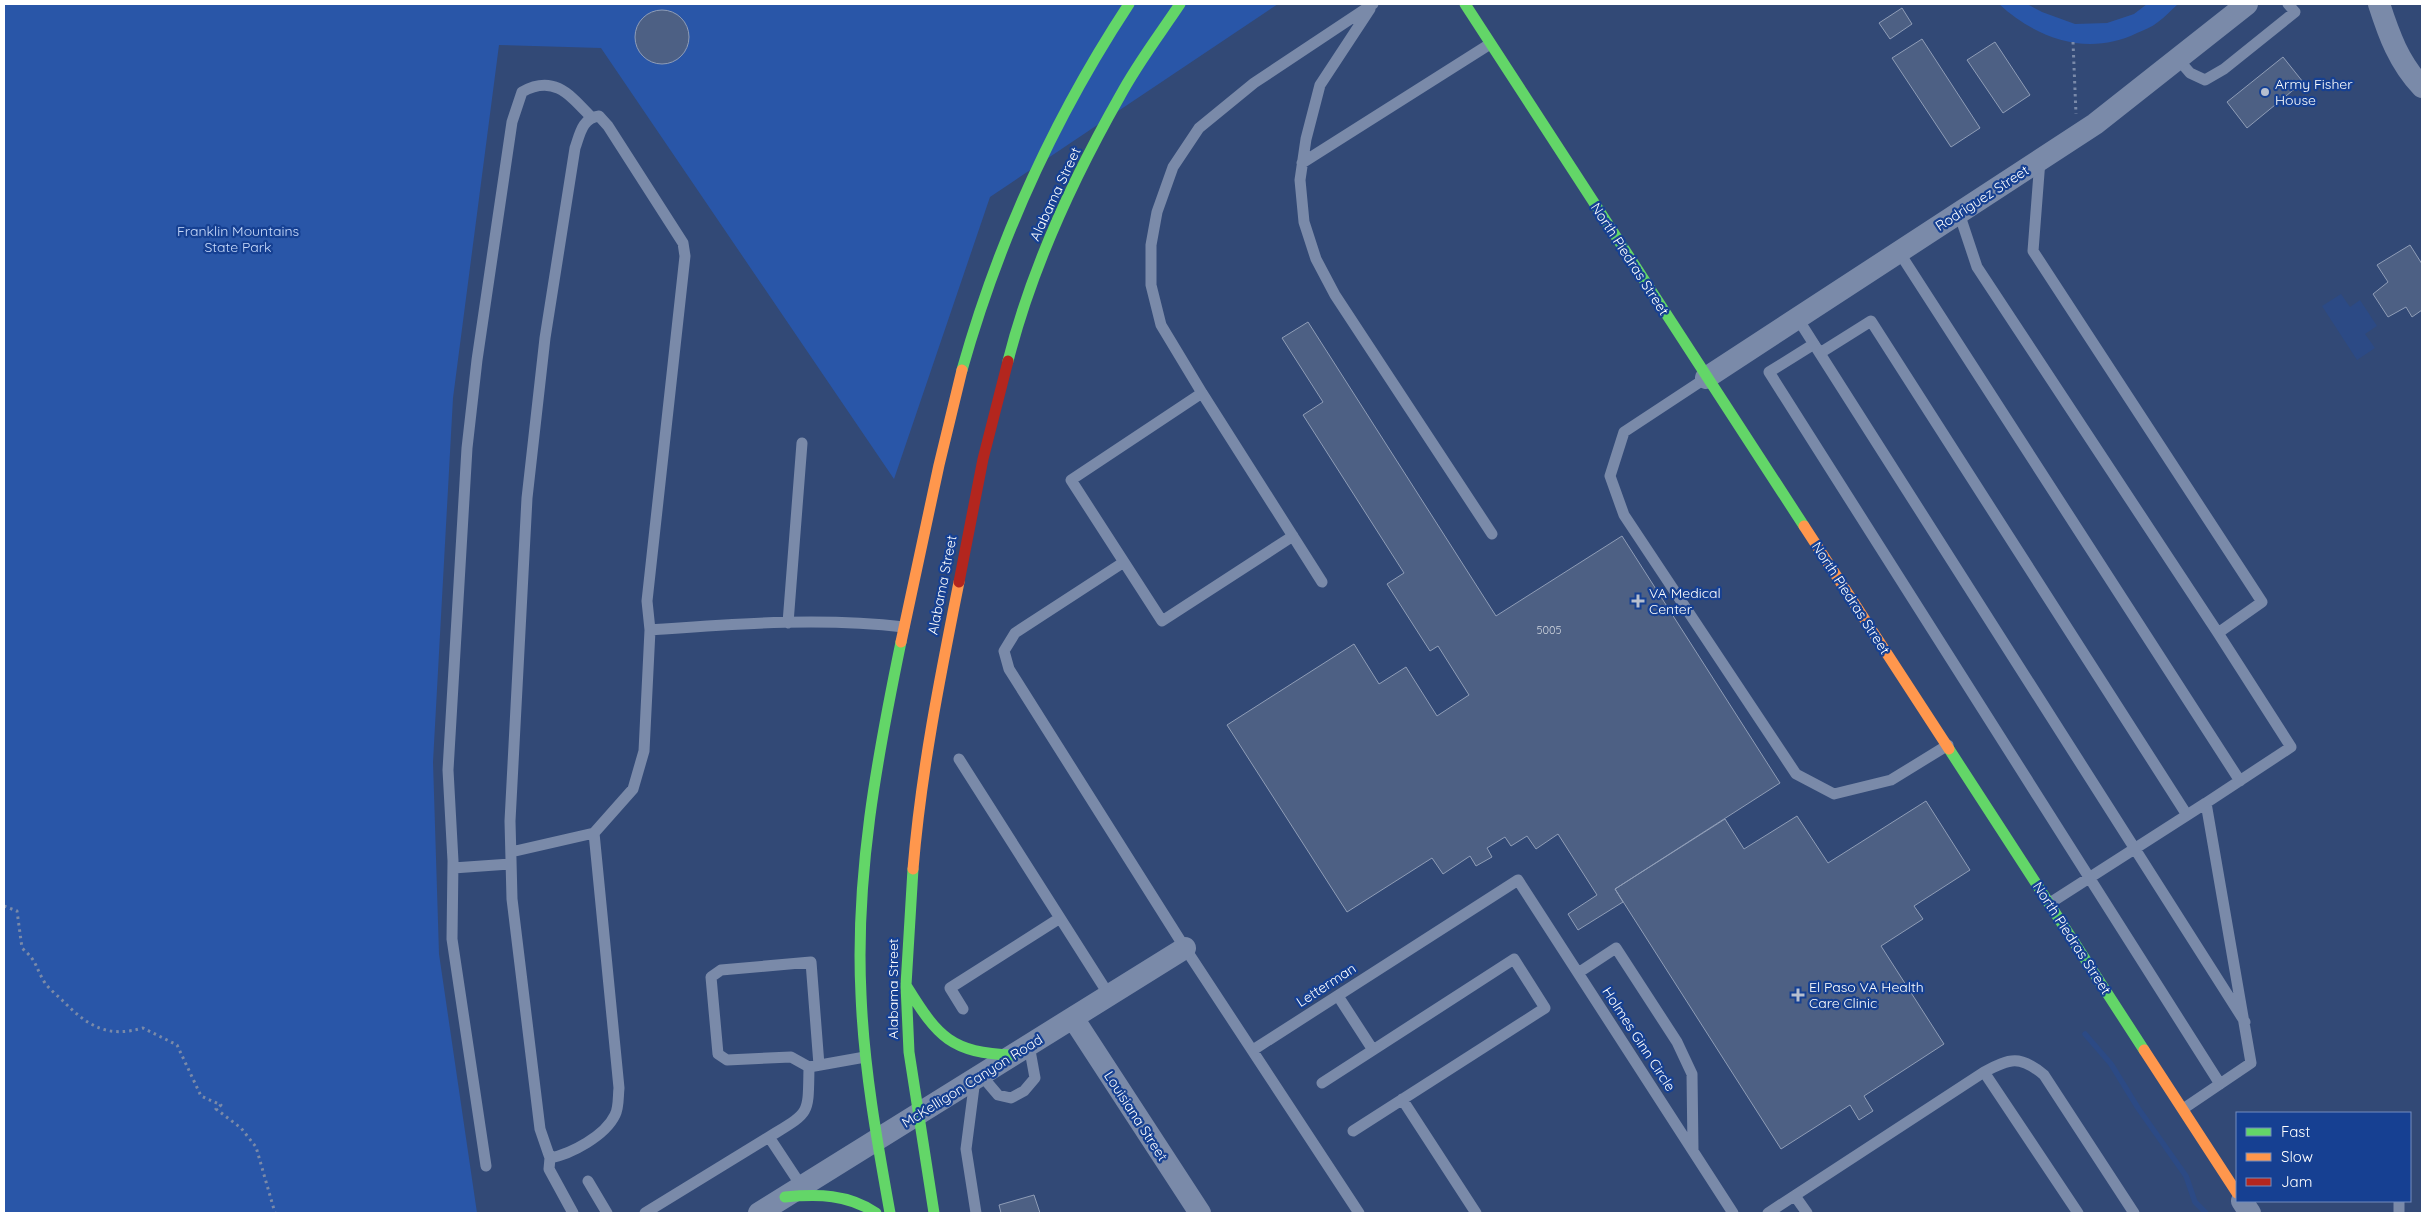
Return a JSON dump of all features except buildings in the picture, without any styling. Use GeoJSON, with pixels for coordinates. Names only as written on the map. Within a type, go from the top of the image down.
{"type":"FeatureCollection","features":[{"type":"Feature","properties":{"kind":"main road","name":"Alabama Street"},"geometry":{"type":"LineString","coordinates":[[890,1213],[876,1140],[865,1057],[860,964],[862,885],[866,840],[880,744],[957,388],[1000,254],[1024,194],[1061,117],[1129,4]]}},
{"type":"Feature","properties":{"kind":"main road","name":"Alabama Street"},"geometry":{"type":"LineString","coordinates":[[934,1213],[920,1112],[909,1052],[906,985],[908,920],[918,819],[936,697],[983,459],[1009,356],[1032,281],[1076,181],[1120,95],[1180,4]]}},
{"type":"Feature","properties":{"kind":"main road","name":"North Piedras Street"},"geometry":{"type":"LineString","coordinates":[[1465,4],[1706,378],[1948,745],[2236,1191]]}},
{"type":"Feature","properties":{"kind":"main road"},"geometry":{"type":"LineString","coordinates":[[906,985],[925,1018],[938,1033],[955,1045],[974,1053],[986,1055],[1021,1050]]}},
{"type":"Feature","properties":{"kind":"main road"},"geometry":{"type":"LineString","coordinates":[[793,1192],[853,1200],[876,1213]]}},
{"type":"Feature","properties":{"kind":"street","name":"Rodriguez Street"},"geometry":{"type":"LineString","coordinates":[[1706,378],[2077,136],[2113,111],[2247,4]]}},
{"type":"Feature","properties":{"kind":"street"},"geometry":{"type":"LineString","coordinates":[[2379,4],[2392,42],[2403,64],[2422,87]]}},
{"type":"Feature","properties":{"kind":"street","name":"McKelligon Canyon Road"},"geometry":{"type":"LineString","coordinates":[[759,1213],[1185,948]]}},
{"type":"Feature","properties":{"kind":"street","name":"Louisiana Street"},"geometry":{"type":"LineString","coordinates":[[1073,1018],[1200,1213]]}},
{"type":"Feature","properties":{"kind":"street"},"geometry":{"type":"LineString","coordinates":[[2243,1202],[2250,1213]]}},
{"type":"Feature","properties":{"kind":"lane"},"geometry":{"type":"LineString","coordinates":[[1374,4],[1320,85],[1306,139],[1300,180],[1304,222],[1320,266],[1335,295],[1492,534]]}},
{"type":"Feature","properties":{"kind":"lane"},"geometry":{"type":"LineString","coordinates":[[1322,582],[1202,393],[1162,325],[1151,285],[1151,245],[1157,212],[1173,167],[1199,128],[1254,83],[1374,4]]}},
{"type":"Feature","properties":{"kind":"lane"},"geometry":{"type":"LineString","coordinates":[[2178,59],[2190,73],[2206,80],[2224,68],[2292,8]]}},
{"type":"Feature","properties":{"kind":"lane"},"geometry":{"type":"LineString","coordinates":[[1302,163],[1490,44]]}},
{"type":"Feature","properties":{"kind":"lane"},"geometry":{"type":"LineString","coordinates":[[486,1166],[452,939],[453,868],[448,770],[467,448],[476,360],[512,122],[522,92],[533,86],[548,85],[563,89],[591,117]]}},
{"type":"Feature","properties":{"kind":"lane"},"geometry":{"type":"LineString","coordinates":[[453,868],[511,858],[594,834],[633,789],[644,751],[650,630],[647,601],[685,256],[683,243],[608,126],[599,116],[591,117],[583,125],[576,148],[544,347],[527,498],[513,725],[511,858],[512,899],[540,1129],[550,1158],[549,1169],[573,1213]]}},
{"type":"Feature","properties":{"kind":"lane"},"geometry":{"type":"LineString","coordinates":[[2040,160],[2034,251],[2262,602],[2218,633]]}},
{"type":"Feature","properties":{"kind":"lane"},"geometry":{"type":"LineString","coordinates":[[1959,213],[1977,267],[2291,747],[2050,903]]}},
{"type":"Feature","properties":{"kind":"lane"},"geometry":{"type":"LineString","coordinates":[[1899,252],[2240,781]]}},
{"type":"Feature","properties":{"kind":"lane"},"geometry":{"type":"LineString","coordinates":[[1798,319],[2245,1022]]}},
{"type":"Feature","properties":{"kind":"lane"},"geometry":{"type":"LineString","coordinates":[[2187,815],[1871,321],[1770,372],[2220,1084]]}},
{"type":"Feature","properties":{"kind":"lane"},"geometry":{"type":"LineString","coordinates":[[1706,378],[1624,432],[1610,476],[1624,515],[1796,774],[1834,794],[1891,780],[1948,745]]}},
{"type":"Feature","properties":{"kind":"lane"},"geometry":{"type":"LineString","coordinates":[[1202,393],[1071,480],[1162,621],[1293,536]]}},
{"type":"Feature","properties":{"kind":"lane"},"geometry":{"type":"LineString","coordinates":[[788,623],[802,443]]}},
{"type":"Feature","properties":{"kind":"lane"},"geometry":{"type":"LineString","coordinates":[[1124,562],[1015,633],[1004,651],[1009,669],[1185,948],[1359,1213]]}},
{"type":"Feature","properties":{"kind":"lane"},"geometry":{"type":"LineString","coordinates":[[650,630],[788,623],[870,623],[904,627]]}},
{"type":"Feature","properties":{"kind":"lane"},"geometry":{"type":"LineString","coordinates":[[959,759],[1109,995]]}},
{"type":"Feature","properties":{"kind":"lane"},"geometry":{"type":"LineString","coordinates":[[2183,1109],[2251,1063],[2206,803]]}},
{"type":"Feature","properties":{"kind":"lane"},"geometry":{"type":"LineString","coordinates":[[550,1158],[566,1155],[603,1132],[616,1115],[619,1088],[594,834]]}},
{"type":"Feature","properties":{"kind":"lane","name":"Holmes Ginn Circle"},"geometry":{"type":"LineString","coordinates":[[1518,880],[1734,1213]]}},
{"type":"Feature","properties":{"kind":"lane","name":"Letterman"},"geometry":{"type":"LineString","coordinates":[[1253,1050],[1518,880]]}},
{"type":"Feature","properties":{"kind":"lane"},"geometry":{"type":"LineString","coordinates":[[963,1009],[950,988],[1060,918]]}},
{"type":"Feature","properties":{"kind":"lane"},"geometry":{"type":"LineString","coordinates":[[1578,973],[1616,948],[1677,1042],[1692,1074],[1693,1150]]}},
{"type":"Feature","properties":{"kind":"lane"},"geometry":{"type":"LineString","coordinates":[[1322,1083],[1514,959],[1545,1008],[1353,1131]]}},
{"type":"Feature","properties":{"kind":"lane"},"geometry":{"type":"LineString","coordinates":[[645,1213],[802,1117],[809,1105],[814,1066],[810,962],[721,970],[711,977],[718,1054],[727,1060],[791,1057],[814,1066],[865,1057]]}},
{"type":"Feature","properties":{"kind":"lane"},"geometry":{"type":"LineString","coordinates":[[1338,996],[1373,1050]]}},
{"type":"Feature","properties":{"kind":"lane"},"geometry":{"type":"LineString","coordinates":[[978,1077],[998,1094],[1011,1098],[1024,1091],[1035,1078],[1021,1050]]}},
{"type":"Feature","properties":{"kind":"lane"},"geometry":{"type":"LineString","coordinates":[[1768,1213],[1984,1072],[2004,1062],[2019,1060],[2031,1064],[2044,1074],[2134,1213]]}},
{"type":"Feature","properties":{"kind":"lane"},"geometry":{"type":"LineString","coordinates":[[1984,1072],[2078,1213]]}},
{"type":"Feature","properties":{"kind":"lane"},"geometry":{"type":"LineString","coordinates":[[976,1213],[966,1149],[978,1077]]}},
{"type":"Feature","properties":{"kind":"lane"},"geometry":{"type":"LineString","coordinates":[[1402,1099],[1476,1213]]}},
{"type":"Feature","properties":{"kind":"lane"},"geometry":{"type":"LineString","coordinates":[[769,1137],[793,1192]]}},
{"type":"Feature","properties":{"kind":"lane"},"geometry":{"type":"LineString","coordinates":[[588,1182],[608,1213]]}},
{"type":"Feature","properties":{"kind":"lane"},"geometry":{"type":"LineString","coordinates":[[1795,1196],[1807,1213]]}},
{"type":"Feature","properties":{"kind":"path"},"geometry":{"type":"LineString","coordinates":[[2073,42],[2077,136]]}},
{"type":"Feature","properties":{"kind":"path"},"geometry":{"type":"LineString","coordinates":[[4,906],[17,911],[22,948],[35,959],[46,984],[82,1020],[102,1030],[126,1033],[143,1028],[178,1045],[201,1096],[221,1105],[216,1109],[241,1128],[256,1147],[275,1213]]}},
{"type":"Feature","properties":{"kind":"green space","name":"Franklin Mountains State Park"},"geometry":{"type":"Polygon","coordinates":[[[4,4],[1278,4],[990,197],[894,479],[601,48],[499,45],[453,398],[433,762],[439,954],[477,1213],[4,1213],[4,4]]]}},
{"type":"Feature","properties":{"kind":"green space"},"geometry":{"type":"Polygon","coordinates":[[[1999,4],[2027,4],[2042,12],[2075,24],[2107,23],[2134,14],[2147,4],[2178,4],[2156,24],[2137,33],[2119,40],[2100,44],[2082,44],[2046,35],[2030,27],[1999,4]]]}},
{"type":"Feature","properties":{"kind":"shaded area"},"geometry":{"type":"Polygon","coordinates":[[[2341,294],[2350,307],[2360,300],[2377,326],[2365,334],[2375,348],[2357,360],[2322,306],[2341,294]]]}},
{"type":"Feature","properties":{"kind":"waterway"},"geometry":{"type":"LineString","coordinates":[[2085,1034],[2111,1064],[2138,1108],[2186,1176],[2195,1202],[2206,1213]]}},
{"type":"Feature","properties":{"kind":"traffic: fast"},"geometry":{"type":"LineString","coordinates":[[962,370],[993,274],[1031,181],[1076,91],[1129,4]]}},
{"type":"Feature","properties":{"kind":"traffic: fast"},"geometry":{"type":"LineString","coordinates":[[1008,361],[1041,259],[1070,191],[1127,84],[1180,4]]}},
{"type":"Feature","properties":{"kind":"traffic: fast"},"geometry":{"type":"LineString","coordinates":[[1465,4],[1804,526]]}},
{"type":"Feature","properties":{"kind":"traffic: fast"},"geometry":{"type":"LineString","coordinates":[[890,1213],[868,1078],[861,995],[860,950],[861,906],[870,817],[876,773],[901,642]]}},
{"type":"Feature","properties":{"kind":"traffic: fast"},"geometry":{"type":"LineString","coordinates":[[1949,749],[2144,1050]]}},
{"type":"Feature","properties":{"kind":"traffic: fast"},"geometry":{"type":"LineString","coordinates":[[913,869],[906,985],[909,1052],[934,1213]]}},
{"type":"Feature","properties":{"kind":"traffic: fast"},"geometry":{"type":"LineString","coordinates":[[907,987],[928,1018],[948,1039],[960,1046],[975,1051],[1013,1055]]}},
{"type":"Feature","properties":{"kind":"traffic: fast"},"geometry":{"type":"LineString","coordinates":[[785,1197],[821,1196],[844,1199],[855,1202],[876,1213]]}},
{"type":"Feature","properties":{"kind":"traffic: slow"},"geometry":{"type":"LineString","coordinates":[[901,642],[939,465],[962,370]]}},
{"type":"Feature","properties":{"kind":"traffic: slow"},"geometry":{"type":"LineString","coordinates":[[1804,526],[1949,749]]}},
{"type":"Feature","properties":{"kind":"traffic: slow"},"geometry":{"type":"LineString","coordinates":[[913,869],[926,761],[959,582]]}},
{"type":"Feature","properties":{"kind":"traffic: slow"},"geometry":{"type":"LineString","coordinates":[[2144,1050],[2236,1191]]}},
{"type":"Feature","properties":{"kind":"traffic: jam"},"geometry":{"type":"LineString","coordinates":[[959,582],[983,459],[1008,361]]}},
{"type":"Feature","properties":{"kind":"place","name":"Army Fisher House"},"geometry":{"type":"Point","coordinates":[2265,92]}},
{"type":"Feature","properties":{"kind":"place","name":"VA Medical Center"},"geometry":{"type":"Point","coordinates":[1638,601]}},
{"type":"Feature","properties":{"kind":"place","name":"El Paso VA Health Care Clinic"},"geometry":{"type":"Point","coordinates":[1798,995]}}]}
